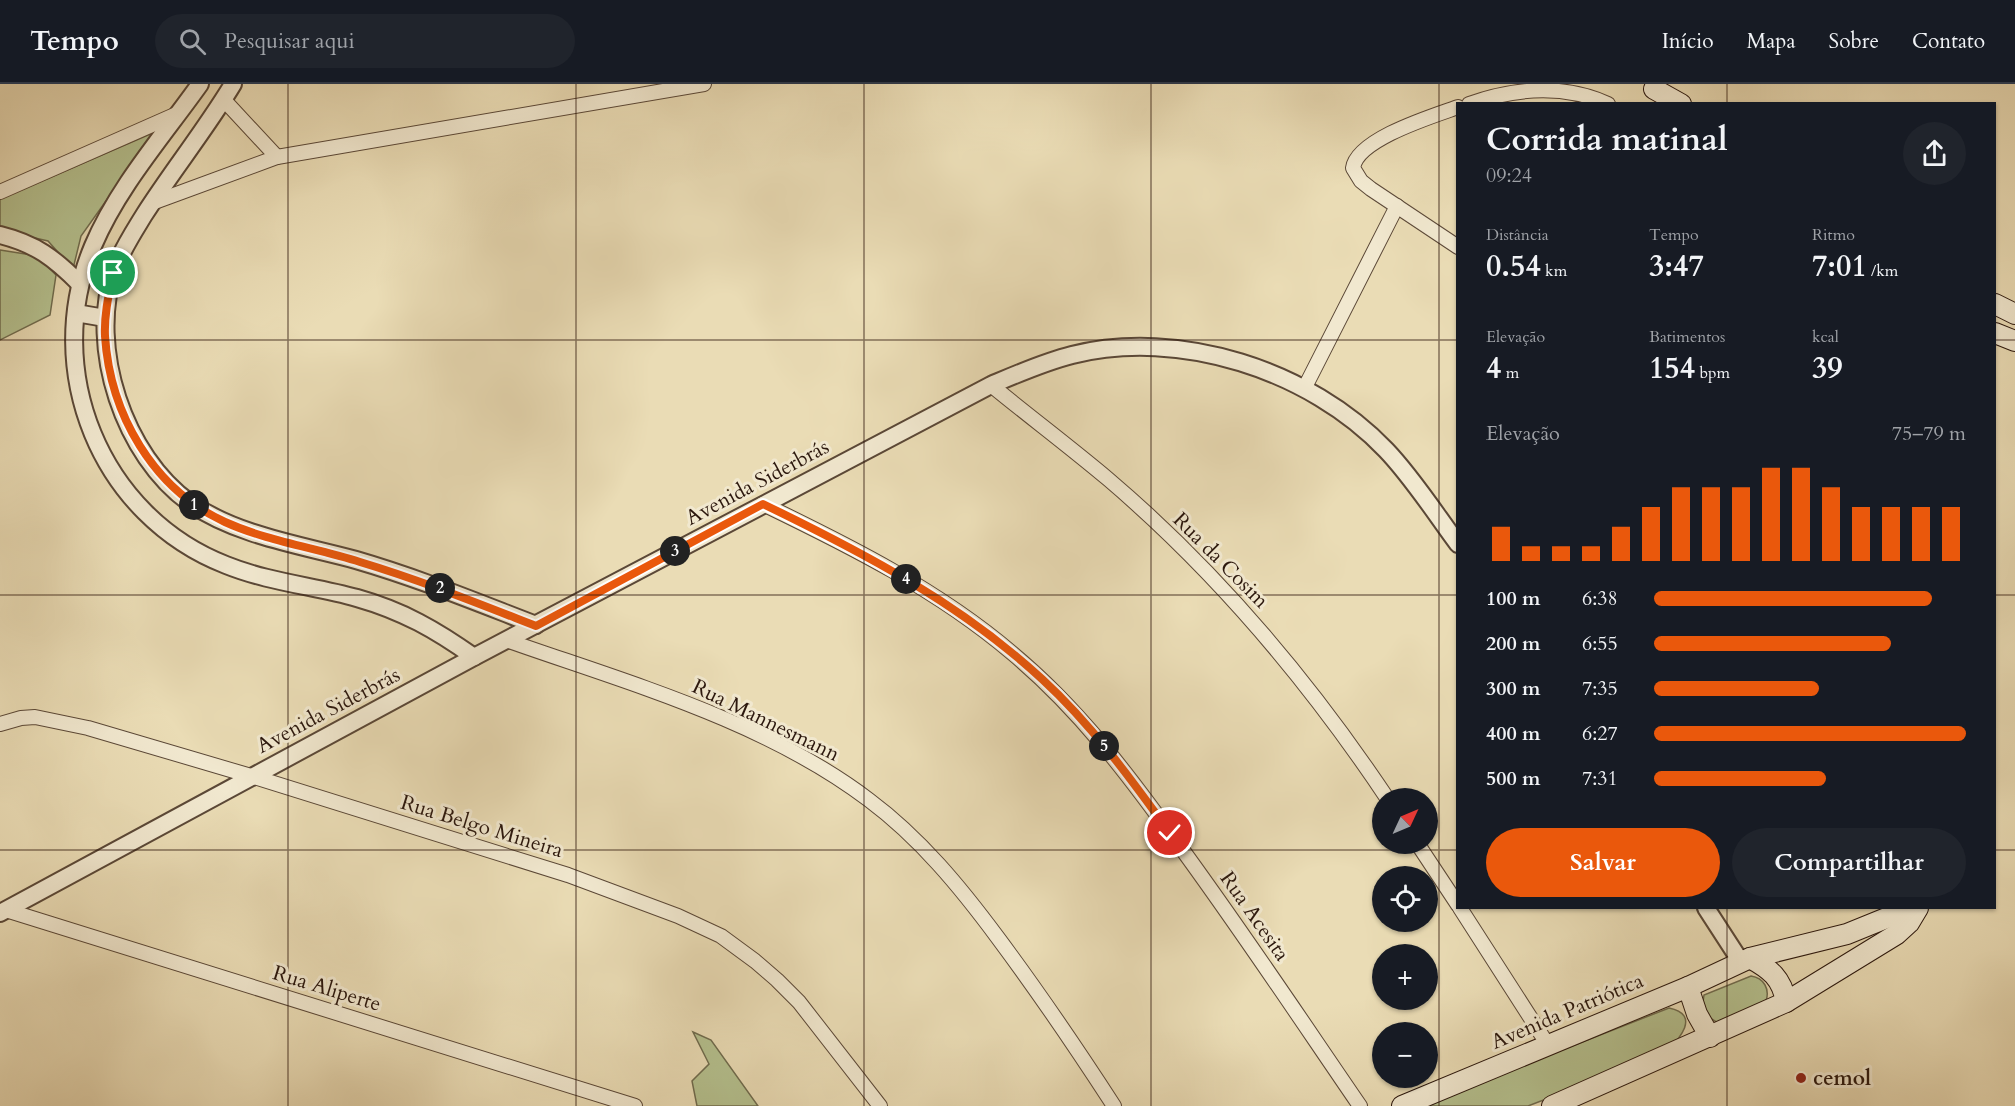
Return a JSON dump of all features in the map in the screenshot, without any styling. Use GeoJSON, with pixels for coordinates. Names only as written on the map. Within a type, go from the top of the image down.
{"type":"FeatureCollection","features":[{"type":"Feature","properties":{"kind":"main road"},"geometry":{"type":"LineString","coordinates":[[1651,87],[1668,102]]}},
{"type":"Feature","properties":{"kind":"main road"},"geometry":{"type":"LineString","coordinates":[[1651,87],[1677,102]]}},
{"type":"Feature","properties":{"kind":"main road"},"geometry":{"type":"LineString","coordinates":[[1996,304],[2015,314]]}},
{"type":"Feature","properties":{"kind":"main road"},"geometry":{"type":"LineString","coordinates":[[1996,333],[2015,341]]}},
{"type":"Feature","properties":{"kind":"main road","name":"Avenida Patriótica"},"geometry":{"type":"LineString","coordinates":[[1402,1106],[1688,987],[1745,960],[1847,934],[1909,909]]}},
{"type":"Feature","properties":{"kind":"main road"},"geometry":{"type":"LineString","coordinates":[[1552,1106],[1786,1002],[1896,934],[1909,923],[1917,909]]}},
{"type":"Feature","properties":{"kind":"main road"},"geometry":{"type":"LineString","coordinates":[[1745,960],[1768,968],[1778,978],[1786,1002]]}},
{"type":"Feature","properties":{"kind":"main road"},"geometry":{"type":"LineString","coordinates":[[1688,987],[1697,1014],[1710,1037]]}},
{"type":"Feature","properties":{"kind":"street"},"geometry":{"type":"LineString","coordinates":[[200,84],[114,206],[92,249],[80,284],[74,352],[87,422],[100,454],[123,489],[156,523],[197,553],[226,566],[358,599],[406,615],[440,633],[474,657]]}},
{"type":"Feature","properties":{"kind":"street"},"geometry":{"type":"LineString","coordinates":[[233,84],[152,203],[120,256],[113,273],[105,318],[109,368],[120,407],[142,451],[166,482],[190,503],[225,522],[417,580],[536,626]]}},
{"type":"Feature","properties":{"kind":"street"},"geometry":{"type":"LineString","coordinates":[[152,203],[277,157],[704,84]]}},
{"type":"Feature","properties":{"kind":"street"},"geometry":{"type":"LineString","coordinates":[[1474,102],[1527,87],[1552,86],[1585,91],[1604,102]]}},
{"type":"Feature","properties":{"kind":"street"},"geometry":{"type":"LineString","coordinates":[[224,100],[277,157]]}},
{"type":"Feature","properties":{"kind":"street"},"geometry":{"type":"LineString","coordinates":[[1456,108],[1377,140],[1356,158],[1353,168],[1356,175],[1371,189],[1456,247]]}},
{"type":"Feature","properties":{"kind":"street"},"geometry":{"type":"LineString","coordinates":[[0,192],[179,113]]}},
{"type":"Feature","properties":{"kind":"street"},"geometry":{"type":"LineString","coordinates":[[1304,389],[1397,206]]}},
{"type":"Feature","properties":{"kind":"street"},"geometry":{"type":"LineString","coordinates":[[0,235],[27,243],[47,254],[80,284]]}},
{"type":"Feature","properties":{"kind":"street"},"geometry":{"type":"LineString","coordinates":[[76,313],[105,318]]}},
{"type":"Feature","properties":{"kind":"street","name":"Avenida Siderbrás"},"geometry":{"type":"LineString","coordinates":[[3,911],[474,657],[991,385],[1072,355],[1136,347],[1176,348],[1217,356],[1259,369],[1304,389],[1335,408],[1386,450],[1456,541]]}},
{"type":"Feature","properties":{"kind":"street","name":"Rua da Cosim"},"geometry":{"type":"LineString","coordinates":[[991,385],[1109,480],[1217,583],[1284,658],[1380,788]]}},
{"type":"Feature","properties":{"kind":"street","name":"Rua Acesita"},"geometry":{"type":"LineString","coordinates":[[763,504],[830,537],[926,591],[984,631],[1042,679],[1080,718],[1127,774],[1214,892],[1360,1106]]}},
{"type":"Feature","properties":{"kind":"street","name":"Rua Mannesmann"},"geometry":{"type":"LineString","coordinates":[[506,640],[714,715],[832,774],[869,800],[900,825],[963,891],[1029,980],[1114,1106]]}},
{"type":"Feature","properties":{"kind":"street","name":"Rua Belgo Mineira"},"geometry":{"type":"LineString","coordinates":[[0,724],[21,718],[52,719],[251,776],[568,875],[678,916],[721,936],[755,961],[799,1002],[880,1106]]}},
{"type":"Feature","properties":{"kind":"street"},"geometry":{"type":"LineString","coordinates":[[1424,854],[1456,902]]}},
{"type":"Feature","properties":{"kind":"street"},"geometry":{"type":"LineString","coordinates":[[1461,909],[1548,1045]]}},
{"type":"Feature","properties":{"kind":"street"},"geometry":{"type":"LineString","coordinates":[[1707,909],[1745,960]]}},
{"type":"Feature","properties":{"kind":"street","name":"Rua Aliperte"},"geometry":{"type":"LineString","coordinates":[[3,911],[635,1106]]}},
{"type":"Feature","properties":{"kind":"green space"},"geometry":{"type":"Polygon","coordinates":[[[155,132],[81,236],[72,273],[64,259],[48,241],[0,230],[0,199],[155,132]]]}},
{"type":"Feature","properties":{"kind":"green space"},"geometry":{"type":"Polygon","coordinates":[[[0,250],[38,256],[56,275],[50,315],[0,340],[0,250]]]}},
{"type":"Feature","properties":{"kind":"green space"},"geometry":{"type":"Polygon","coordinates":[[[1751,976],[1756,977],[1765,985],[1766,1001],[1718,1023],[1707,1016],[1703,1002],[1704,995],[1751,976]]]}},
{"type":"Feature","properties":{"kind":"green space"},"geometry":{"type":"Polygon","coordinates":[[[1669,1008],[1679,1011],[1686,1022],[1681,1035],[1666,1053],[1528,1106],[1419,1106],[1669,1008]]]}},
{"type":"Feature","properties":{"kind":"green space"},"geometry":{"type":"Polygon","coordinates":[[[693,1032],[711,1040],[758,1106],[697,1106],[692,1081],[709,1064],[693,1032]]]}},
{"type":"Feature","properties":{"kind":"place","name":"cemol"},"geometry":{"type":"Point","coordinates":[1801,1078]}},
{"type":"Feature","properties":{"kind":"route"},"geometry":{"type":"LineString","coordinates":[[113,273],[105,318],[105,335],[109,368],[120,407],[142,451],[166,482],[190,503],[225,522],[427,583],[536,626],[763,504],[878,562],[966,617],[1011,651],[1080,718],[1127,774],[1170,833]]}}]}
